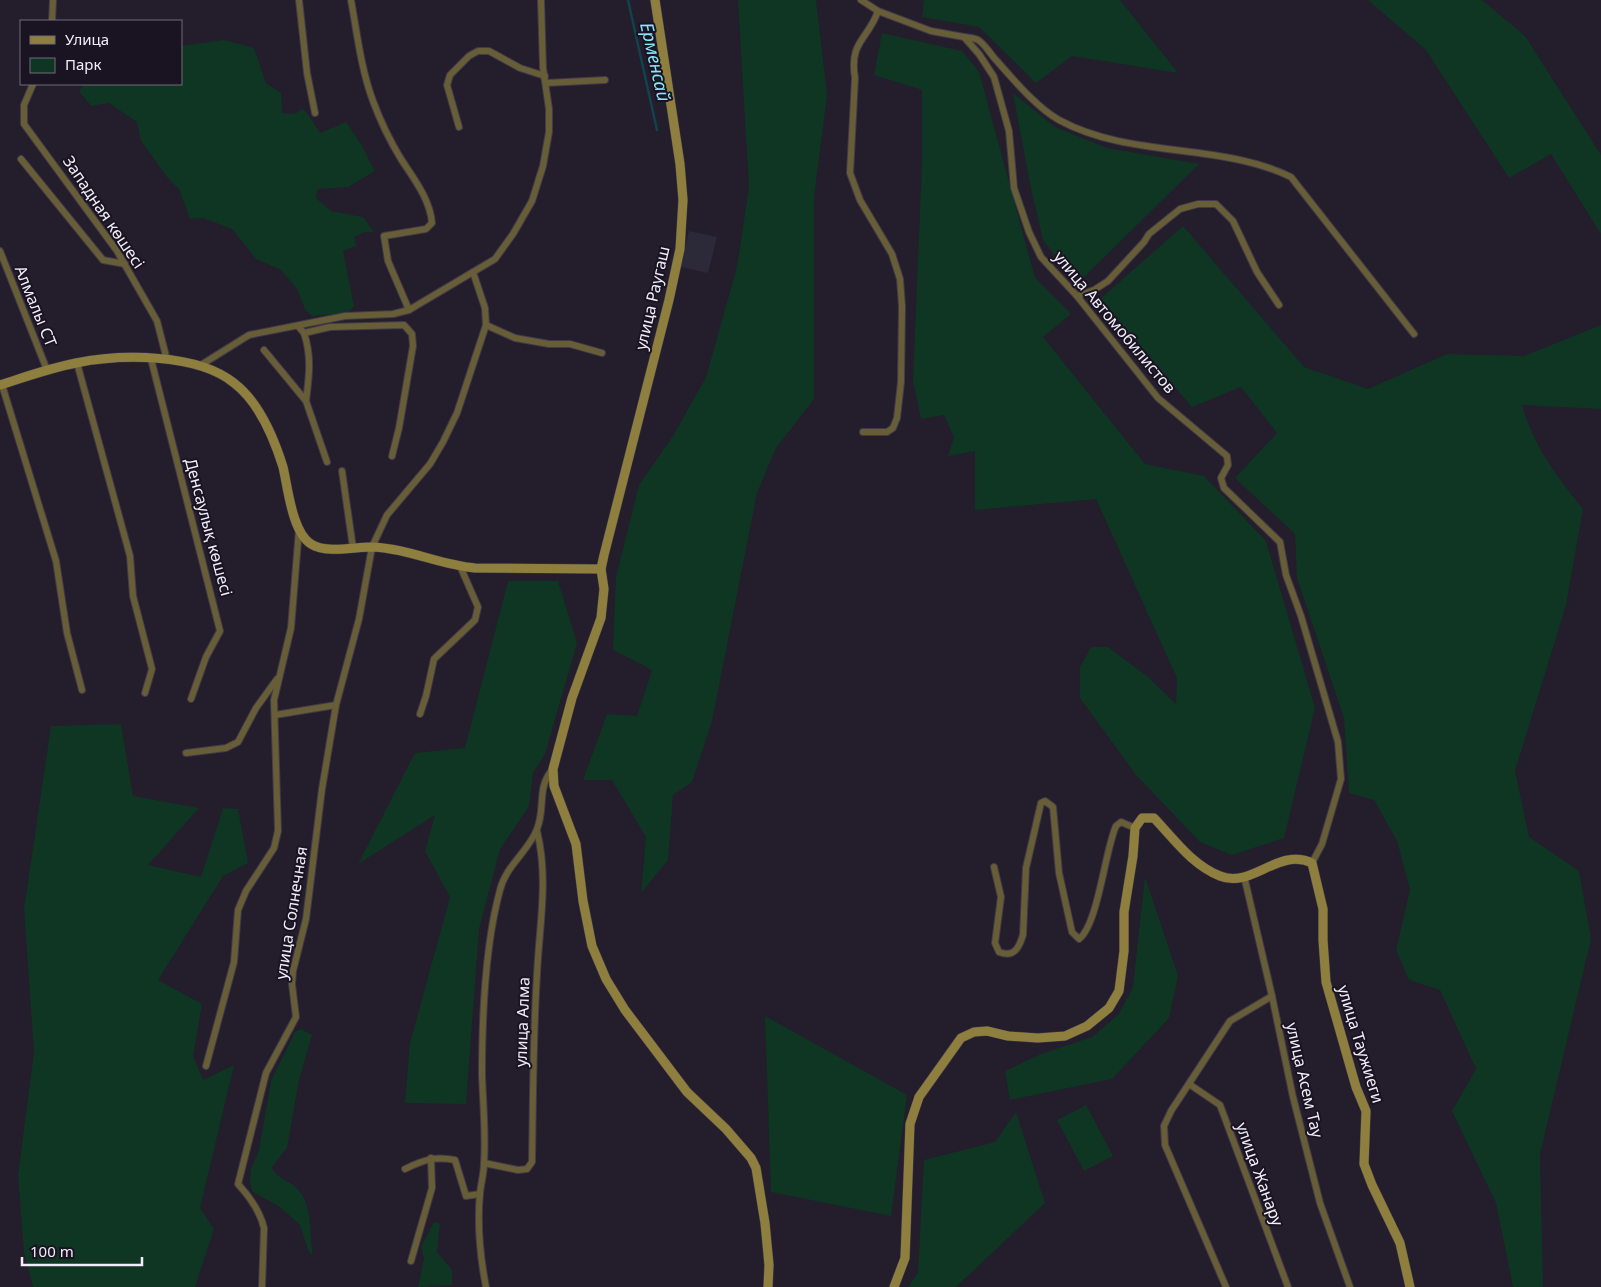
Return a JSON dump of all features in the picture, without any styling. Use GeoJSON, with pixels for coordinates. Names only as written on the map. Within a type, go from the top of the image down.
{"type":"FeatureCollection","features":[{"type":"Feature","properties":{"kind":"street"},"geometry":{"type":"LineString","coordinates":[[52,20],[53,0]]}},
{"type":"Feature","properties":{"kind":"street"},"geometry":{"type":"LineString","coordinates":[[299,0],[307,73],[315,113]]}},
{"type":"Feature","properties":{"kind":"street"},"geometry":{"type":"LineString","coordinates":[[351,0],[360,54],[373,101],[400,158],[423,191],[432,218],[432,223],[426,229],[384,236],[388,261],[409,310]]}},
{"type":"Feature","properties":{"kind":"street"},"geometry":{"type":"LineString","coordinates":[[201,365],[250,335],[345,316],[393,314],[409,310],[495,259],[513,234],[532,201],[549,132],[541,0]]}},
{"type":"Feature","properties":{"kind":"street","name":"улица Раугаш"},"geometry":{"type":"LineString","coordinates":[[553,768],[572,698],[601,618],[604,589],[601,569],[671,292],[680,249],[683,200],[680,164],[654,0]]}},
{"type":"Feature","properties":{"kind":"street"},"geometry":{"type":"LineString","coordinates":[[862,1],[878,11],[931,31],[979,40],[1042,107],[1059,120],[1092,133],[1138,145],[1216,156],[1280,172],[1291,177],[1414,334]]}},
{"type":"Feature","properties":{"kind":"street"},"geometry":{"type":"LineString","coordinates":[[863,432],[879,434],[887,432],[892,428],[896,418],[902,366],[900,279],[892,254],[860,200],[850,173],[855,78],[853,64],[857,47],[863,35],[874,21],[878,11]]}},
{"type":"Feature","properties":{"kind":"street","name":"улица Автомобилистов"},"geometry":{"type":"LineString","coordinates":[[964,37],[979,54],[994,77],[1009,130],[1014,188],[1029,232],[1041,257],[1077,296],[1158,398],[1227,456],[1228,465],[1221,478],[1224,488],[1280,542],[1286,576],[1301,616],[1338,742],[1341,779],[1322,844],[1312,863]]}},
{"type":"Feature","properties":{"kind":"street"},"geometry":{"type":"LineString","coordinates":[[459,126],[447,85],[450,74],[469,56],[478,51],[489,51],[545,79],[605,80]]}},
{"type":"Feature","properties":{"kind":"street","name":"Западная көшесі"},"geometry":{"type":"LineString","coordinates":[[33,85],[24,105],[24,124],[125,264],[157,321],[167,360]]}},
{"type":"Feature","properties":{"kind":"street"},"geometry":{"type":"LineString","coordinates":[[21,159],[103,260],[125,264]]}},
{"type":"Feature","properties":{"kind":"street"},"geometry":{"type":"LineString","coordinates":[[1077,296],[1094,290],[1108,281],[1149,234],[1180,209],[1198,204],[1216,204],[1234,220],[1257,272],[1279,305]]}},
{"type":"Feature","properties":{"kind":"street","name":"Алмалы СТ"},"geometry":{"type":"LineString","coordinates":[[0,252],[47,370]]}},
{"type":"Feature","properties":{"kind":"street"},"geometry":{"type":"LineString","coordinates":[[473,272],[485,308],[486,325],[515,338],[549,344],[570,344],[602,352]]}},
{"type":"Feature","properties":{"kind":"street"},"geometry":{"type":"LineString","coordinates":[[304,333],[330,327],[404,325],[412,334],[412,355],[392,456]]}},
{"type":"Feature","properties":{"kind":"street","name":"улица Солнечная"},"geometry":{"type":"LineString","coordinates":[[262,1287],[264,1228],[262,1218],[247,1194],[238,1184],[266,1073],[288,1028],[296,1017],[292,984],[293,971],[306,920],[322,789],[336,705],[359,619],[372,547],[387,515],[430,464],[443,442],[457,413],[486,325]]}},
{"type":"Feature","properties":{"kind":"street"},"geometry":{"type":"LineString","coordinates":[[298,326],[304,333],[310,351],[311,367],[306,401]]}},
{"type":"Feature","properties":{"kind":"street"},"geometry":{"type":"LineString","coordinates":[[264,350],[306,401],[327,462]]}},
{"type":"Feature","properties":{"kind":"street"},"geometry":{"type":"LineString","coordinates":[[82,690],[68,633],[56,561],[1,385],[47,370],[106,359],[167,360],[201,365],[234,383],[255,406],[276,445],[299,529],[291,628],[274,700],[278,831],[274,848],[246,891],[238,910],[234,962],[206,1066]]}},
{"type":"Feature","properties":{"kind":"street","name":"Денсаулық көшесі"},"geometry":{"type":"LineString","coordinates":[[151,359],[220,631],[206,657],[191,699]]}},
{"type":"Feature","properties":{"kind":"street"},"geometry":{"type":"LineString","coordinates":[[77,363],[130,556],[133,596],[152,669],[145,693]]}},
{"type":"Feature","properties":{"kind":"street"},"geometry":{"type":"LineString","coordinates":[[342,471],[353,548]]}},
{"type":"Feature","properties":{"kind":"street"},"geometry":{"type":"LineString","coordinates":[[299,529],[311,544],[334,550],[372,547],[399,550],[460,566],[601,569]]}},
{"type":"Feature","properties":{"kind":"street"},"geometry":{"type":"LineString","coordinates":[[420,714],[434,659],[475,620],[478,607],[460,566]]}},
{"type":"Feature","properties":{"kind":"street"},"geometry":{"type":"LineString","coordinates":[[186,753],[226,748],[238,742],[256,708],[280,676]]}},
{"type":"Feature","properties":{"kind":"street"},"geometry":{"type":"LineString","coordinates":[[275,715],[336,705]]}},
{"type":"Feature","properties":{"kind":"street"},"geometry":{"type":"LineString","coordinates":[[486,1287],[480,1246],[480,1194],[484,1163],[483,1063],[485,1002],[492,932],[500,888],[512,864],[537,831],[541,818],[545,778],[553,768]]}},
{"type":"Feature","properties":{"kind":"street"},"geometry":{"type":"LineString","coordinates":[[553,768],[554,786],[576,844],[583,901],[592,946],[600,967],[625,1010],[687,1092],[726,1129],[751,1158],[756,1168],[766,1232],[768,1287]]}},
{"type":"Feature","properties":{"kind":"street"},"geometry":{"type":"LineString","coordinates":[[994,867],[1001,897],[995,943],[999,952],[1006,955],[1014,953],[1020,946],[1023,935],[1026,868],[1041,804],[1046,801],[1050,802],[1053,807],[1059,873],[1072,932],[1079,938],[1084,935],[1100,891],[1116,826],[1121,822],[1135,828]]}},
{"type":"Feature","properties":{"kind":"street"},"geometry":{"type":"LineString","coordinates":[[894,1287],[905,1258],[910,1124],[919,1097],[961,1038],[974,1032],[987,1031],[1008,1036],[1038,1038],[1066,1036],[1087,1026],[1109,1008],[1119,990],[1124,951],[1124,912],[1133,856],[1135,828],[1142,818],[1154,818],[1194,861],[1221,877],[1233,879],[1244,876],[1290,858],[1302,858],[1312,863]]}},
{"type":"Feature","properties":{"kind":"street","name":"улица Алма"},"geometry":{"type":"LineString","coordinates":[[484,1163],[518,1170],[528,1169],[532,1162],[536,974],[543,875],[537,831]]}},
{"type":"Feature","properties":{"kind":"street","name":"улица Таужиеги"},"geometry":{"type":"LineString","coordinates":[[1312,863],[1323,909],[1326,982],[1344,1050],[1366,1111],[1364,1164],[1400,1243],[1410,1287]]}},
{"type":"Feature","properties":{"kind":"street","name":"улица Асем Тау"},"geometry":{"type":"LineString","coordinates":[[1244,876],[1293,1097],[1320,1203],[1350,1287]]}},
{"type":"Feature","properties":{"kind":"street"},"geometry":{"type":"LineString","coordinates":[[1226,1287],[1165,1145],[1164,1126],[1230,1021],[1272,996]]}},
{"type":"Feature","properties":{"kind":"street","name":"улица Жанару"},"geometry":{"type":"LineString","coordinates":[[1189,1084],[1220,1105],[1288,1287]]}},
{"type":"Feature","properties":{"kind":"street"},"geometry":{"type":"LineString","coordinates":[[411,1261],[432,1188],[431,1158]]}},
{"type":"Feature","properties":{"kind":"street"},"geometry":{"type":"LineString","coordinates":[[404,1169],[424,1159],[455,1160],[466,1196],[480,1194]]}},
{"type":"Feature","properties":{"kind":"shaded area"},"geometry":{"type":"Polygon","coordinates":[[[689,231],[717,237],[708,273],[681,267],[689,231]]]}},
{"type":"Feature","properties":{"kind":"green space"},"geometry":{"type":"Polygon","coordinates":[[[738,0],[816,0],[827,95],[814,197],[814,399],[776,448],[757,493],[712,721],[692,782],[673,795],[668,860],[641,893],[646,837],[612,780],[583,780],[607,714],[637,716],[652,670],[613,650],[616,577],[639,485],[673,436],[706,377],[737,267],[749,187],[738,0]]]}},
{"type":"Feature","properties":{"kind":"green space"},"geometry":{"type":"Polygon","coordinates":[[[924,0],[1120,0],[1178,73],[1072,56],[1036,83],[979,27],[922,17],[924,0]]]}},
{"type":"Feature","properties":{"kind":"green space"},"geometry":{"type":"Polygon","coordinates":[[[1368,0],[1482,0],[1525,36],[1601,155],[1601,234],[1551,154],[1509,178],[1426,50],[1368,0]]]}},
{"type":"Feature","properties":{"kind":"green space"},"geometry":{"type":"Polygon","coordinates":[[[882,33],[962,51],[979,72],[1035,278],[1071,314],[1043,337],[1145,464],[1204,476],[1266,541],[1315,708],[1284,838],[1232,855],[1200,842],[1136,775],[1080,698],[1080,667],[1091,647],[1108,647],[1148,677],[1176,704],[1177,678],[1096,499],[975,510],[975,451],[948,456],[954,437],[944,415],[921,419],[913,381],[922,163],[922,90],[874,75],[882,33]]]}},
{"type":"Feature","properties":{"kind":"green space"},"geometry":{"type":"Polygon","coordinates":[[[224,40],[254,48],[266,83],[281,93],[282,113],[295,114],[302,109],[307,113],[320,133],[346,122],[361,144],[375,171],[348,187],[317,189],[316,198],[331,211],[363,217],[374,232],[365,232],[354,237],[356,246],[343,251],[354,306],[348,313],[312,316],[305,309],[297,289],[281,270],[256,259],[232,229],[203,218],[190,219],[179,189],[167,177],[141,141],[137,122],[109,103],[91,106],[79,91],[83,85],[182,85],[182,46],[224,40]]]}},
{"type":"Feature","properties":{"kind":"green space"},"geometry":{"type":"Polygon","coordinates":[[[1013,93],[1055,127],[1107,148],[1199,164],[1077,284],[1043,240],[1030,184],[1013,93]]]}},
{"type":"Feature","properties":{"kind":"green space"},"geometry":{"type":"Polygon","coordinates":[[[1183,226],[1304,367],[1368,389],[1447,354],[1524,356],[1601,325],[1601,409],[1522,405],[1539,447],[1564,485],[1583,509],[1566,605],[1515,771],[1529,837],[1579,871],[1591,939],[1540,1154],[1543,1287],[1513,1287],[1496,1203],[1452,1111],[1476,1069],[1440,990],[1409,980],[1396,950],[1410,890],[1397,841],[1374,800],[1349,793],[1344,718],[1297,578],[1295,534],[1235,478],[1277,433],[1241,387],[1192,407],[1100,299],[1183,226]]]}},
{"type":"Feature","properties":{"kind":"green space"},"geometry":{"type":"Polygon","coordinates":[[[508,581],[558,581],[577,643],[545,754],[533,773],[529,806],[500,849],[479,929],[466,1104],[405,1103],[410,1043],[450,897],[425,851],[435,815],[358,864],[415,753],[465,748],[508,581]]]}},
{"type":"Feature","properties":{"kind":"green space"},"geometry":{"type":"Polygon","coordinates":[[[121,724],[133,796],[199,808],[148,865],[201,877],[223,808],[238,809],[248,863],[223,876],[158,980],[202,1004],[193,1056],[203,1080],[234,1065],[200,1208],[214,1229],[195,1287],[33,1287],[24,1252],[18,1175],[34,1052],[24,909],[51,726],[121,724]]]}},
{"type":"Feature","properties":{"kind":"green space"},"geometry":{"type":"Polygon","coordinates":[[[1145,877],[1178,976],[1169,1018],[1112,1079],[1010,1100],[1005,1071],[1041,1054],[1092,1037],[1119,1014],[1133,987],[1145,877]]]}},
{"type":"Feature","properties":{"kind":"green space"},"geometry":{"type":"Polygon","coordinates":[[[765,1016],[907,1095],[891,1216],[771,1192],[765,1016]]]}},
{"type":"Feature","properties":{"kind":"green space"},"geometry":{"type":"Polygon","coordinates":[[[301,1029],[312,1035],[299,1080],[287,1148],[272,1167],[280,1177],[295,1186],[303,1196],[310,1221],[313,1256],[308,1250],[300,1225],[280,1207],[253,1192],[250,1183],[251,1169],[259,1150],[271,1081],[295,1032],[301,1029]]]}},
{"type":"Feature","properties":{"kind":"green space"},"geometry":{"type":"Polygon","coordinates":[[[1086,1105],[1113,1156],[1084,1171],[1057,1120],[1086,1105]]]}},
{"type":"Feature","properties":{"kind":"green space"},"geometry":{"type":"Polygon","coordinates":[[[1016,1112],[1045,1203],[956,1287],[908,1287],[918,1273],[924,1160],[995,1142],[1016,1112]]]}},
{"type":"Feature","properties":{"kind":"green space"},"geometry":{"type":"Polygon","coordinates":[[[434,1222],[440,1223],[437,1252],[452,1270],[452,1285],[418,1287],[424,1258],[421,1247],[434,1222]]]}},
{"type":"Feature","properties":{"kind":"waterway","name":"Ерменсай"},"geometry":{"type":"LineString","coordinates":[[628,0],[657,130]]}}]}
